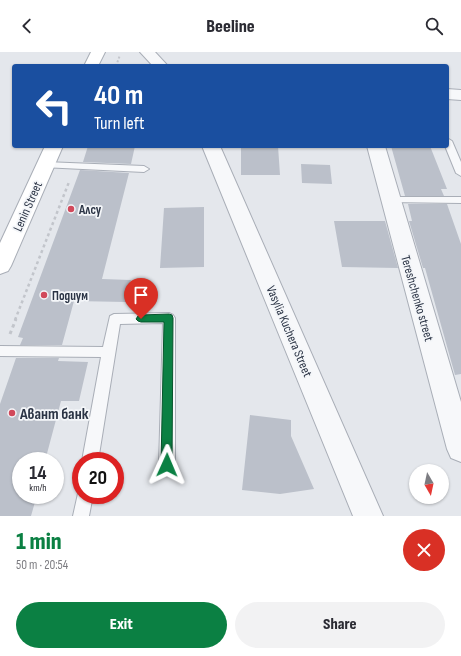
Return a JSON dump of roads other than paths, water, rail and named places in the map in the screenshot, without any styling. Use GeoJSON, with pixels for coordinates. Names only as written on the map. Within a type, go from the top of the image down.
{"type":"FeatureCollection","features":[{"type":"Feature","properties":{"kind":"main road"},"geometry":{"type":"LineString","coordinates":[[92,64],[98,52]]}},
{"type":"Feature","properties":{"kind":"main road","name":"Lenin Street"},"geometry":{"type":"LineString","coordinates":[[1,260],[53,148]]}},
{"type":"Feature","properties":{"kind":"street"},"geometry":{"type":"LineString","coordinates":[[147,52],[158,64]]}},
{"type":"Feature","properties":{"kind":"street"},"geometry":{"type":"LineString","coordinates":[[449,94],[461,95]]}},
{"type":"Feature","properties":{"kind":"street","name":"Vasylia Kuchera Street"},"geometry":{"type":"LineString","coordinates":[[212,148],[368,516]]}},
{"type":"Feature","properties":{"kind":"street","name":"Tereshchenko street"},"geometry":{"type":"LineString","coordinates":[[377,148],[461,449]]}},
{"type":"Feature","properties":{"kind":"lane"},"geometry":{"type":"LineString","coordinates":[[449,146],[461,173]]}},
{"type":"Feature","properties":{"kind":"lane"},"geometry":{"type":"LineString","coordinates":[[45,165],[144,169]]}},
{"type":"Feature","properties":{"kind":"lane"},"geometry":{"type":"LineString","coordinates":[[390,200],[461,200]]}},
{"type":"Feature","properties":{"kind":"lane"},"geometry":{"type":"LineString","coordinates":[[91,452],[107,352],[114,319],[169,318],[167,465]]}},
{"type":"Feature","properties":{"kind":"lane"},"geometry":{"type":"LineString","coordinates":[[2,351],[107,352]]}},
{"type":"Feature","properties":{"kind":"lane"},"geometry":{"type":"LineString","coordinates":[[81,516],[83,504]]}},
{"type":"Feature","properties":{"kind":"place","name":"Алсу"},"geometry":{"type":"Point","coordinates":[71,209]}},
{"type":"Feature","properties":{"kind":"place","name":"Подиум"},"geometry":{"type":"Point","coordinates":[44,295]}},
{"type":"Feature","properties":{"kind":"place","name":"Авант банк"},"geometry":{"type":"Point","coordinates":[12,413]}}]}
